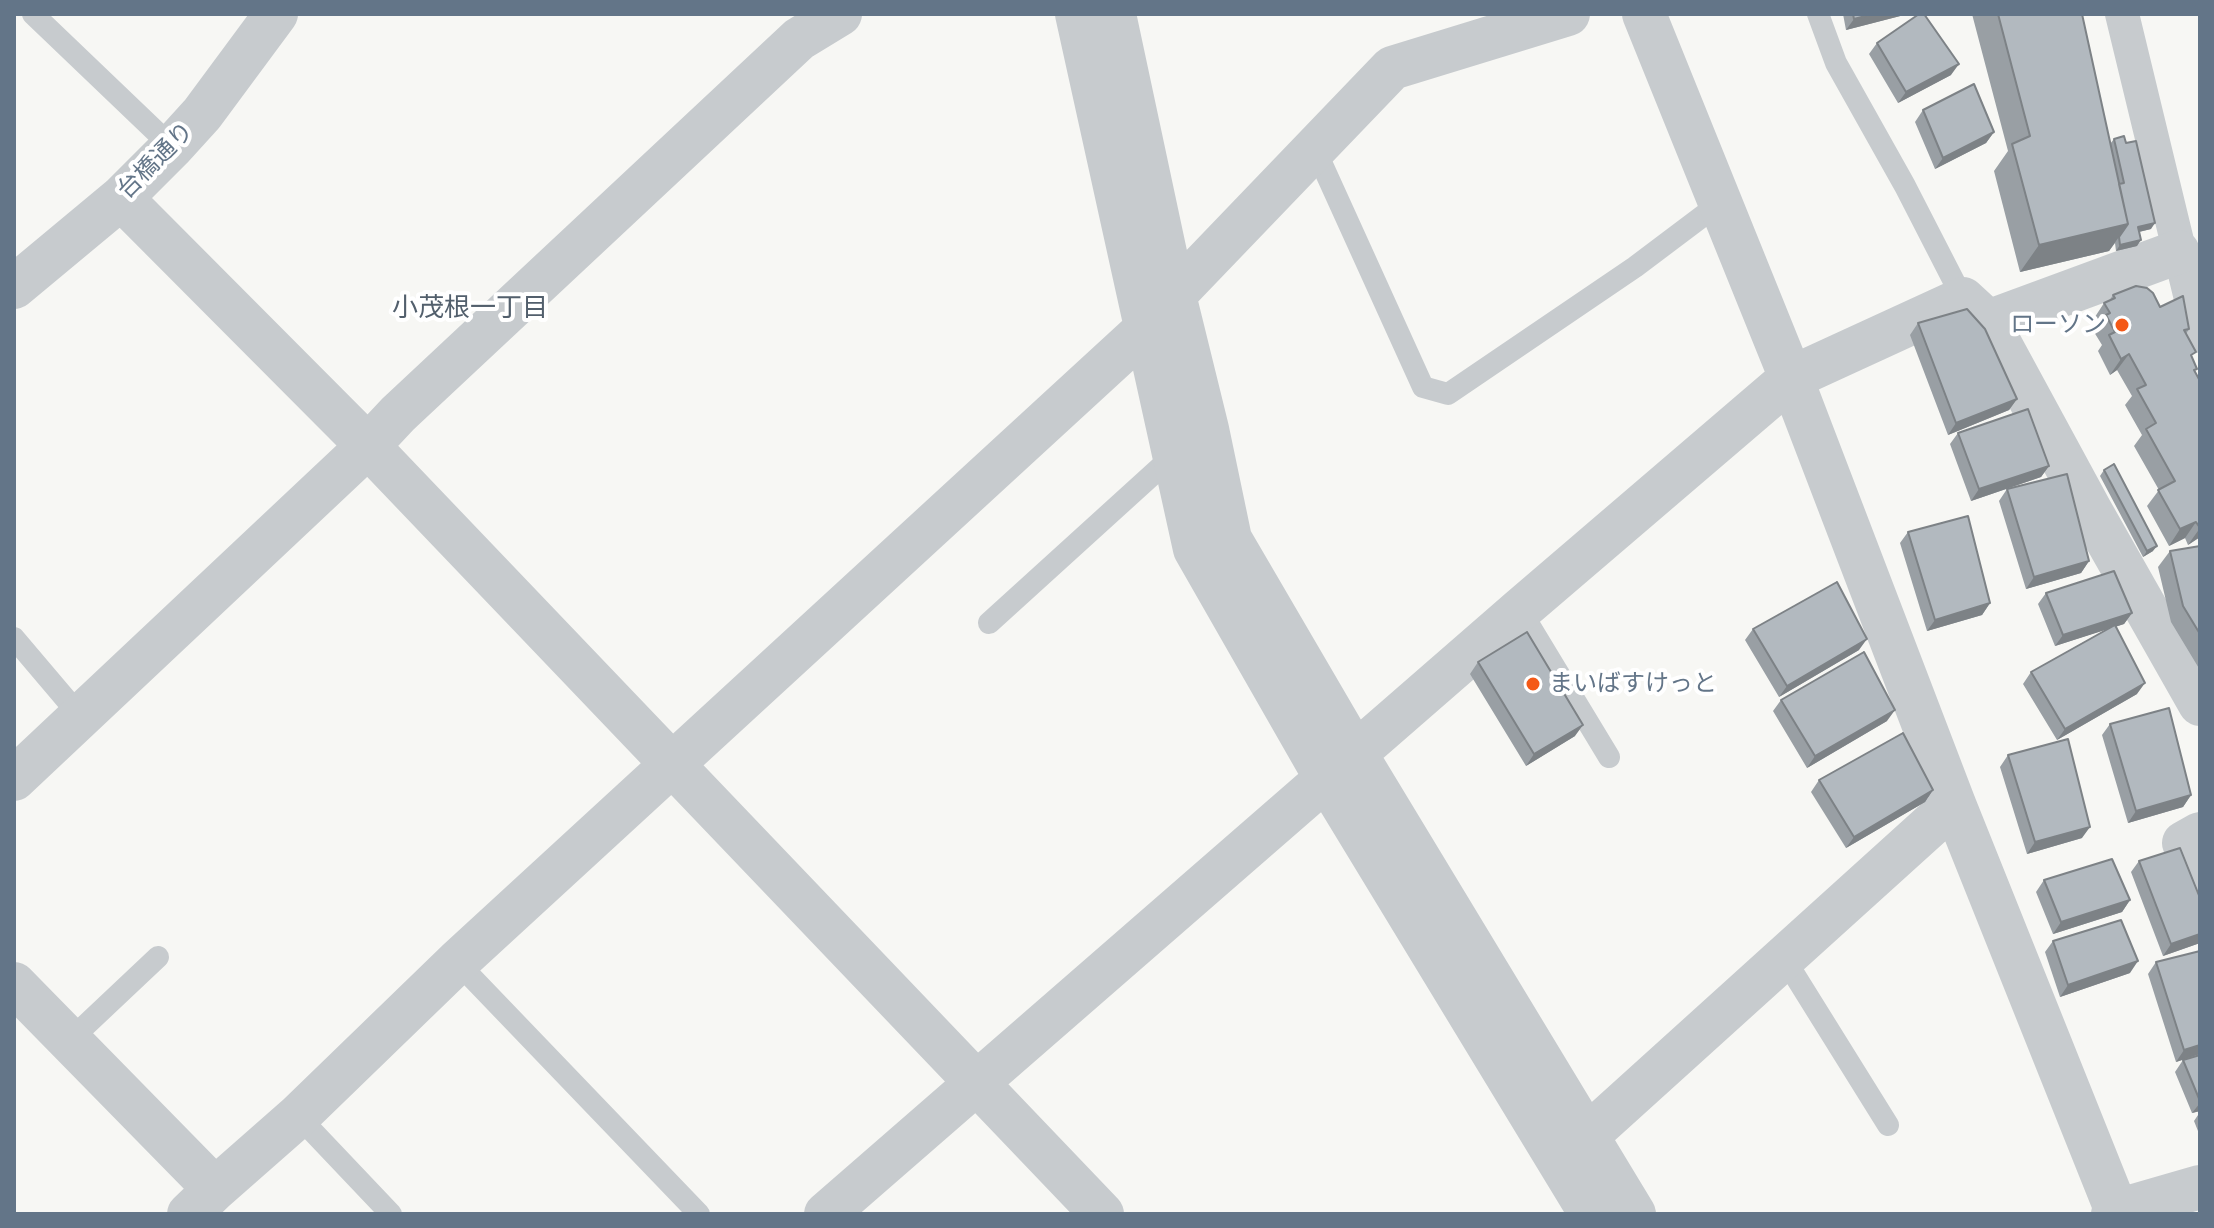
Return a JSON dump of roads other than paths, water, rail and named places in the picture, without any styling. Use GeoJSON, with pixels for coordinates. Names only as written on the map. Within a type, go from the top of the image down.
{"type":"FeatureCollection","features":[{"type":"Feature","properties":{"kind":"street"},"geometry":{"type":"LineString","coordinates":[[14,779],[368,446],[787,26],[840,14]]}},
{"type":"Feature","properties":{"kind":"street"},"geometry":{"type":"LineString","coordinates":[[1077,14],[1160,312],[1207,429],[1230,539],[1341,766]]}},
{"type":"Feature","properties":{"kind":"street"},"geometry":{"type":"LineString","coordinates":[[1114,14],[1160,312],[1174,455],[1195,549],[1341,766],[1573,1148],[1634,1214]]}},
{"type":"Feature","properties":{"kind":"street"},"geometry":{"type":"LineString","coordinates":[[14,984],[70,1040],[202,1201],[298,1116],[457,962],[1160,312],[1392,68],[1568,14]]}},
{"type":"Feature","properties":{"kind":"street"},"geometry":{"type":"LineString","coordinates":[[1644,14],[1791,378],[1954,804],[2116,1213],[2200,1187]]}},
{"type":"Feature","properties":{"kind":"street"},"geometry":{"type":"LineString","coordinates":[[2122,14],[2200,336]]}},
{"type":"Feature","properties":{"kind":"street","name":"台橋通り"},"geometry":{"type":"LineString","coordinates":[[14,287],[121,198],[172,147],[202,114],[269,17]]}},
{"type":"Feature","properties":{"kind":"street"},"geometry":{"type":"LineString","coordinates":[[121,198],[368,446],[1102,1214]]}},
{"type":"Feature","properties":{"kind":"street"},"geometry":{"type":"LineString","coordinates":[[826,1214],[1791,378],[1975,310],[2178,252]]}},
{"type":"Feature","properties":{"kind":"street"},"geometry":{"type":"LineString","coordinates":[[1975,310],[2200,704]]}},
{"type":"Feature","properties":{"kind":"street"},"geometry":{"type":"LineString","coordinates":[[1573,1148],[1954,804]]}},
{"type":"Feature","properties":{"kind":"street"},"geometry":{"type":"LineString","coordinates":[[2200,834],[2184,843],[2200,882]]}},
{"type":"Feature","properties":{"kind":"street"},"geometry":{"type":"LineString","coordinates":[[1573,1148],[1591,1214]]}},
{"type":"Feature","properties":{"kind":"lane"},"geometry":{"type":"LineString","coordinates":[[33,14],[172,147]]}},
{"type":"Feature","properties":{"kind":"lane"},"geometry":{"type":"LineString","coordinates":[[1818,14],[1836,63],[1975,310]]}},
{"type":"Feature","properties":{"kind":"lane"},"geometry":{"type":"LineString","coordinates":[[1315,149],[1423,387],[1448,394],[1635,267],[1720,203]]}},
{"type":"Feature","properties":{"kind":"lane"},"geometry":{"type":"LineString","coordinates":[[989,623],[1174,455]]}},
{"type":"Feature","properties":{"kind":"lane"},"geometry":{"type":"LineString","coordinates":[[1520,610],[1609,757]]}},
{"type":"Feature","properties":{"kind":"lane"},"geometry":{"type":"LineString","coordinates":[[14,638],[81,717]]}},
{"type":"Feature","properties":{"kind":"lane"},"geometry":{"type":"LineString","coordinates":[[70,1040],[158,957]]}},
{"type":"Feature","properties":{"kind":"lane"},"geometry":{"type":"LineString","coordinates":[[1784,958],[1888,1125]]}},
{"type":"Feature","properties":{"kind":"lane"},"geometry":{"type":"LineString","coordinates":[[457,962],[699,1214]]}},
{"type":"Feature","properties":{"kind":"lane"},"geometry":{"type":"LineString","coordinates":[[298,1116],[391,1214]]}},
{"type":"Feature","properties":{"kind":"place","name":"ローソン"},"geometry":{"type":"Point","coordinates":[2122,325]}},
{"type":"Feature","properties":{"kind":"place","name":"まいばすけっと"},"geometry":{"type":"Point","coordinates":[1533,684]}},
{"type":"Feature","properties":{"kind":"district","name":"小茂根一丁目"},"geometry":{"type":"Point","coordinates":[470,309]}}]}
